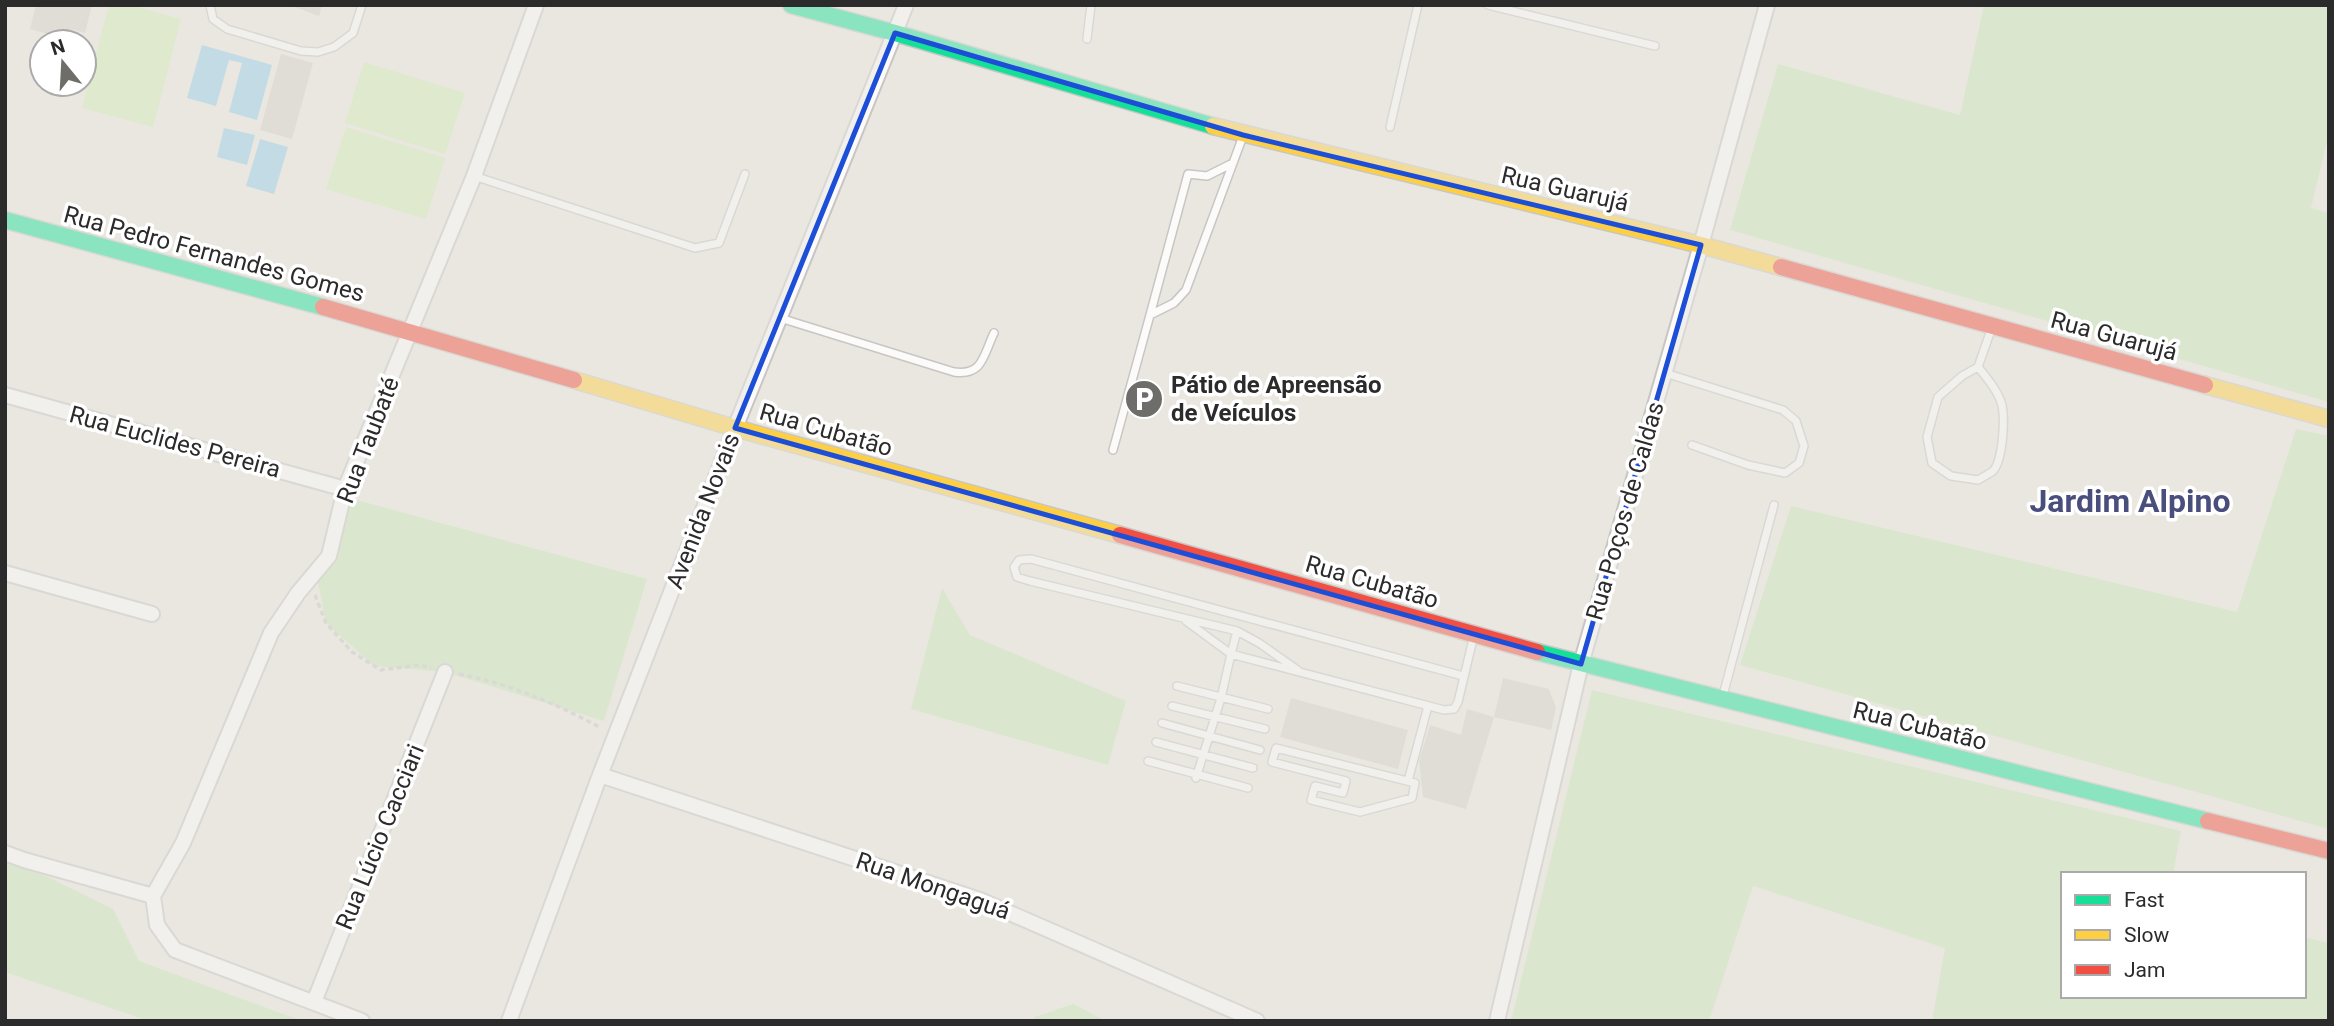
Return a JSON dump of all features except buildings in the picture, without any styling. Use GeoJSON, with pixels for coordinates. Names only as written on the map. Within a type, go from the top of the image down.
{"type":"FeatureCollection","features":[{"type":"Feature","properties":{"kind":"street","name":"Rua Taubaté"},"geometry":{"type":"LineString","coordinates":[[153,896],[183,843],[271,633],[329,556],[345,489],[474,176],[536,5]]}},
{"type":"Feature","properties":{"kind":"street","name":"Rua Guarujá"},"geometry":{"type":"LineString","coordinates":[[791,5],[1243,135],[1701,245],[2329,419]]}},
{"type":"Feature","properties":{"kind":"street","name":"Avenida Novais"},"geometry":{"type":"LineString","coordinates":[[509,1021],[600,775],[735,428],[906,5]]}},
{"type":"Feature","properties":{"kind":"street","name":"Rua Poços de Caldas"},"geometry":{"type":"LineString","coordinates":[[1497,1021],[1581,664],[1767,5]]}},
{"type":"Feature","properties":{"kind":"street","name":"Rua Pedro Fernandes Gomes"},"geometry":{"type":"LineString","coordinates":[[5,220],[410,331]]}},
{"type":"Feature","properties":{"kind":"street","name":"Rua Cubatão"},"geometry":{"type":"LineString","coordinates":[[410,331],[735,428],[1581,664],[2329,851]]}},
{"type":"Feature","properties":{"kind":"street","name":"Rua Euclides Pereira"},"geometry":{"type":"LineString","coordinates":[[5,395],[345,489]]}},
{"type":"Feature","properties":{"kind":"street"},"geometry":{"type":"LineString","coordinates":[[5,573],[152,614]]}},
{"type":"Feature","properties":{"kind":"street","name":"Rua Lúcio Cacciari"},"geometry":{"type":"LineString","coordinates":[[314,1002],[445,672]]}},
{"type":"Feature","properties":{"kind":"street","name":"Rua Mongaguá"},"geometry":{"type":"LineString","coordinates":[[600,775],[980,900],[1257,1021]]}},
{"type":"Feature","properties":{"kind":"street"},"geometry":{"type":"LineString","coordinates":[[5,853],[153,896],[157,925],[175,950],[362,1021]]}},
{"type":"Feature","properties":{"kind":"lane"},"geometry":{"type":"LineString","coordinates":[[210,5],[213,19],[227,29],[301,51],[318,52],[334,47],[353,33],[362,5]]}},
{"type":"Feature","properties":{"kind":"lane"},"geometry":{"type":"LineString","coordinates":[[1087,39],[1091,5]]}},
{"type":"Feature","properties":{"kind":"lane"},"geometry":{"type":"LineString","coordinates":[[1390,127],[1418,5]]}},
{"type":"Feature","properties":{"kind":"lane"},"geometry":{"type":"LineString","coordinates":[[1488,5],[1655,46]]}},
{"type":"Feature","properties":{"kind":"lane"},"geometry":{"type":"LineString","coordinates":[[1150,315],[1174,303],[1186,290],[1243,135]]}},
{"type":"Feature","properties":{"kind":"lane"},"geometry":{"type":"LineString","coordinates":[[1113,450],[1188,174],[1207,176],[1233,163]]}},
{"type":"Feature","properties":{"kind":"lane"},"geometry":{"type":"LineString","coordinates":[[474,176],[695,248],[719,243],[745,174]]}},
{"type":"Feature","properties":{"kind":"lane"},"geometry":{"type":"LineString","coordinates":[[780,318],[967,374],[976,369],[994,332]]}},
{"type":"Feature","properties":{"kind":"lane"},"geometry":{"type":"LineString","coordinates":[[1978,367],[1992,385],[2002,405],[2002,421],[2001,457],[1993,470],[1978,480],[1951,476],[1932,463],[1927,438],[1938,397],[1962,376],[1978,367],[1993,326]]}},
{"type":"Feature","properties":{"kind":"lane"},"geometry":{"type":"LineString","coordinates":[[1665,373],[1783,410],[1796,421],[1804,446],[1799,463],[1784,473],[1748,465],[1692,445]]}},
{"type":"Feature","properties":{"kind":"lane"},"geometry":{"type":"LineString","coordinates":[[1721,699],[1774,505]]}},
{"type":"Feature","properties":{"kind":"lane"},"geometry":{"type":"LineString","coordinates":[[1303,674],[1237,631],[1030,581],[1017,577],[1014,567],[1019,559],[1031,559],[1463,676]]}},
{"type":"Feature","properties":{"kind":"lane"},"geometry":{"type":"LineString","coordinates":[[1183,618],[1231,654],[1444,710],[1454,709],[1458,702],[1474,635]]}},
{"type":"Feature","properties":{"kind":"lane"},"geometry":{"type":"LineString","coordinates":[[1197,776],[1221,698],[1237,631]]}},
{"type":"Feature","properties":{"kind":"lane"},"geometry":{"type":"LineString","coordinates":[[1177,686],[1268,709]]}},
{"type":"Feature","properties":{"kind":"lane"},"geometry":{"type":"LineString","coordinates":[[1172,706],[1265,729]]}},
{"type":"Feature","properties":{"kind":"lane"},"geometry":{"type":"LineString","coordinates":[[1408,781],[1428,706]]}},
{"type":"Feature","properties":{"kind":"lane"},"geometry":{"type":"LineString","coordinates":[[1162,723],[1260,750]]}},
{"type":"Feature","properties":{"kind":"lane"},"geometry":{"type":"LineString","coordinates":[[1156,742],[1253,768]]}},
{"type":"Feature","properties":{"kind":"lane"},"geometry":{"type":"LineString","coordinates":[[1276,748],[1408,781],[1415,783],[1412,798],[1360,812],[1311,800],[1315,786],[1343,793],[1346,780],[1272,762],[1276,748]]}},
{"type":"Feature","properties":{"kind":"lane"},"geometry":{"type":"LineString","coordinates":[[1148,761],[1248,788]]}},
{"type":"Feature","properties":{"kind":"path"},"geometry":{"type":"LineString","coordinates":[[309,580],[326,623],[352,652],[381,670],[420,664],[445,672],[494,681],[560,706],[615,736]]}},
{"type":"Feature","properties":{"kind":"highlighted area"},"geometry":{"type":"Polygon","coordinates":[[[895,33],[1243,135],[1701,245],[1581,664],[735,428],[895,33]]]}},
{"type":"Feature","properties":{"kind":"green space"},"geometry":{"type":"Polygon","coordinates":[[[109,5],[130,5],[181,19],[153,127],[82,108],[85,98],[98,98],[98,47],[109,5]]]}},
{"type":"Feature","properties":{"kind":"green space"},"geometry":{"type":"Polygon","coordinates":[[[1984,5],[2329,5],[2329,133],[2311,208],[2329,213],[2329,402],[1730,230],[1778,64],[1960,115],[1984,5]]]}},
{"type":"Feature","properties":{"kind":"green space"},"geometry":{"type":"Polygon","coordinates":[[[364,62],[465,93],[445,154],[345,123],[364,62]]]}},
{"type":"Feature","properties":{"kind":"green space"},"geometry":{"type":"Polygon","coordinates":[[[346,127],[445,158],[426,219],[326,189],[346,127]]]}},
{"type":"Feature","properties":{"kind":"green space"},"geometry":{"type":"Polygon","coordinates":[[[2296,429],[2329,436],[2329,829],[1740,665],[1791,506],[2237,612],[2296,429]]]}},
{"type":"Feature","properties":{"kind":"green space"},"geometry":{"type":"Polygon","coordinates":[[[353,499],[647,579],[604,721],[445,672],[374,666],[326,623],[318,583],[353,499]]]}},
{"type":"Feature","properties":{"kind":"green space"},"geometry":{"type":"Polygon","coordinates":[[[942,588],[970,635],[1126,701],[1108,765],[911,709],[942,588]]]}},
{"type":"Feature","properties":{"kind":"green space"},"geometry":{"type":"Polygon","coordinates":[[[1592,690],[2181,831],[2173,872],[2061,872],[2061,998],[2306,998],[2306,937],[2329,943],[2329,1021],[1932,1021],[1945,948],[1753,886],[1709,1021],[1511,1021],[1592,690]]]}},
{"type":"Feature","properties":{"kind":"green space"},"geometry":{"type":"Polygon","coordinates":[[[5,856],[113,909],[139,961],[302,1021],[149,1021],[5,972],[5,856]]]}},
{"type":"Feature","properties":{"kind":"green space"},"geometry":{"type":"Polygon","coordinates":[[[1073,1004],[1106,1021],[1032,1021],[1035,1017],[1073,1004]]]}},
{"type":"Feature","properties":{"kind":"water"},"geometry":{"type":"Polygon","coordinates":[[[202,45],[272,65],[257,120],[229,112],[242,63],[229,60],[216,106],[187,98],[202,45]]]}},
{"type":"Feature","properties":{"kind":"water"},"geometry":{"type":"Polygon","coordinates":[[[224,128],[255,135],[247,165],[217,157],[224,128]]]}},
{"type":"Feature","properties":{"kind":"water"},"geometry":{"type":"Polygon","coordinates":[[[260,139],[288,147],[274,194],[246,186],[260,139]]]}},
{"type":"Feature","properties":{"kind":"traffic: fast"},"geometry":{"type":"LineString","coordinates":[[791,5],[1213,126]]}},
{"type":"Feature","properties":{"kind":"traffic: fast"},"geometry":{"type":"LineString","coordinates":[[5,220],[323,307]]}},
{"type":"Feature","properties":{"kind":"traffic: fast"},"geometry":{"type":"LineString","coordinates":[[1537,652],[2208,821]]}},
{"type":"Feature","properties":{"kind":"traffic: slow"},"geometry":{"type":"LineString","coordinates":[[1213,126],[1781,267]]}},
{"type":"Feature","properties":{"kind":"traffic: slow"},"geometry":{"type":"LineString","coordinates":[[574,380],[735,428],[1120,535]]}},
{"type":"Feature","properties":{"kind":"traffic: slow"},"geometry":{"type":"LineString","coordinates":[[2205,385],[2329,419]]}},
{"type":"Feature","properties":{"kind":"traffic: jam"},"geometry":{"type":"LineString","coordinates":[[1781,267],[2205,385]]}},
{"type":"Feature","properties":{"kind":"traffic: jam"},"geometry":{"type":"LineString","coordinates":[[323,307],[574,380]]}},
{"type":"Feature","properties":{"kind":"traffic: jam"},"geometry":{"type":"LineString","coordinates":[[1120,535],[1537,652]]}},
{"type":"Feature","properties":{"kind":"traffic: jam"},"geometry":{"type":"LineString","coordinates":[[2208,821],[2329,851]]}},
{"type":"Feature","properties":{"kind":"place","name":"Pátio de Apreensão de Veículos"},"geometry":{"type":"Point","coordinates":[1144,399]}},
{"type":"Feature","properties":{"kind":"district","name":"Jardim Alpino"},"geometry":{"type":"Point","coordinates":[2130,501]}}]}
